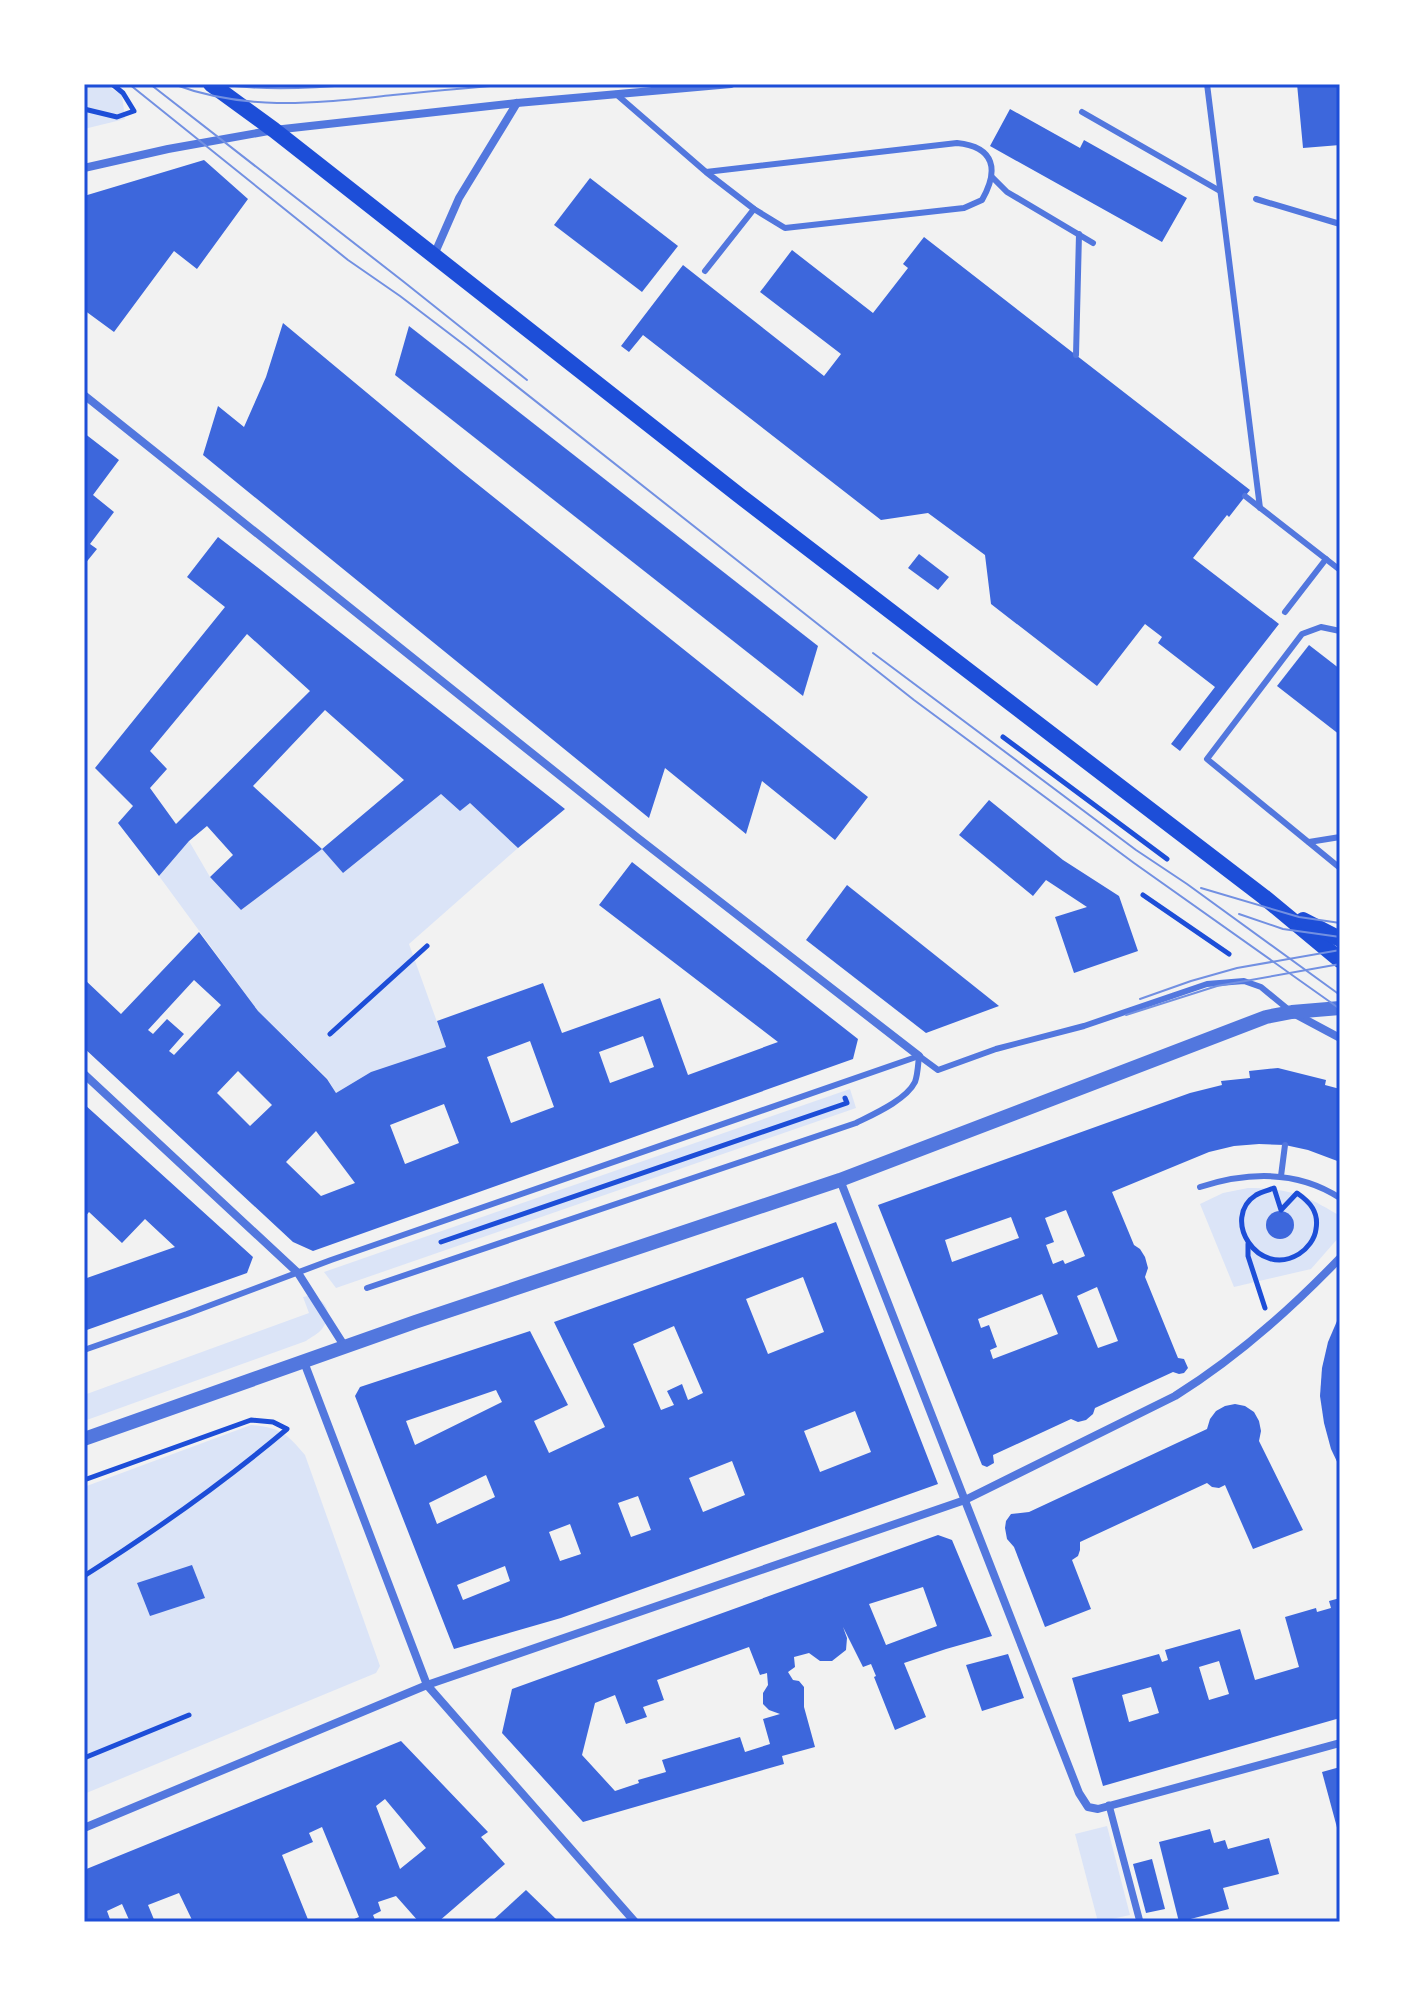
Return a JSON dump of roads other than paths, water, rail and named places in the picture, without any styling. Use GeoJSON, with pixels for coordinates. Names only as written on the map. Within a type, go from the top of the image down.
{"type":"FeatureCollection","features":[{"type":"Feature","properties":{"kind":"main road"},"geometry":{"type":"LineString","coordinates":[[211,84],[274,130],[740,496],[1264,897],[1340,960]]}},
{"type":"Feature","properties":{"kind":"main road"},"geometry":{"type":"LineString","coordinates":[[1264,897],[1340,939]]}},
{"type":"Feature","properties":{"kind":"street"},"geometry":{"type":"LineString","coordinates":[[84,168],[190,144],[274,130],[517,103],[731,84]]}},
{"type":"Feature","properties":{"kind":"street"},"geometry":{"type":"LineString","coordinates":[[434,256],[450,214],[517,103]]}},
{"type":"Feature","properties":{"kind":"street"},"geometry":{"type":"LineString","coordinates":[[84,395],[625,828],[919,1056]]}},
{"type":"Feature","properties":{"kind":"street"},"geometry":{"type":"LineString","coordinates":[[84,1439],[429,1317],[840,1180],[1258,1020],[1292,1012],[1340,1008]]}},
{"type":"Feature","properties":{"kind":"street"},"geometry":{"type":"LineString","coordinates":[[1292,1012],[1340,1038]]}},
{"type":"Feature","properties":{"kind":"street"},"geometry":{"type":"LineString","coordinates":[[84,1074],[298,1273],[345,1347]]}},
{"type":"Feature","properties":{"kind":"street"},"geometry":{"type":"LineString","coordinates":[[840,1180],[1079,1793],[1088,1807],[1098,1809],[1340,1743]]}},
{"type":"Feature","properties":{"kind":"street"},"geometry":{"type":"LineString","coordinates":[[84,1828],[427,1685],[965,1500],[1175,1396],[1206,1377],[1271,1324],[1340,1258]]}},
{"type":"Feature","properties":{"kind":"street"},"geometry":{"type":"LineString","coordinates":[[304,1362],[427,1685],[635,1922]]}},
{"type":"Feature","properties":{"kind":"street"},"geometry":{"type":"LineString","coordinates":[[1109,1805],[1140,1922]]}},
{"type":"Feature","properties":{"kind":"lane"},"geometry":{"type":"LineString","coordinates":[[1207,84],[1260,508]]}},
{"type":"Feature","properties":{"kind":"lane"},"geometry":{"type":"LineString","coordinates":[[616,94],[706,172],[754,209],[785,228],[964,208],[982,200],[992,177],[992,165],[985,152],[971,144],[957,143],[706,172]]}},
{"type":"Feature","properties":{"kind":"lane"},"geometry":{"type":"LineString","coordinates":[[1082,112],[1220,191]]}},
{"type":"Feature","properties":{"kind":"lane"},"geometry":{"type":"LineString","coordinates":[[992,177],[1007,192],[1093,243]]}},
{"type":"Feature","properties":{"kind":"lane"},"geometry":{"type":"LineString","coordinates":[[1256,199],[1340,224]]}},
{"type":"Feature","properties":{"kind":"lane"},"geometry":{"type":"LineString","coordinates":[[705,271],[754,209]]}},
{"type":"Feature","properties":{"kind":"lane"},"geometry":{"type":"LineString","coordinates":[[1076,355],[1079,234]]}},
{"type":"Feature","properties":{"kind":"lane"},"geometry":{"type":"LineString","coordinates":[[1245,496],[1340,570]]}},
{"type":"Feature","properties":{"kind":"lane"},"geometry":{"type":"LineString","coordinates":[[1285,612],[1326,559]]}},
{"type":"Feature","properties":{"kind":"lane"},"geometry":{"type":"LineString","coordinates":[[1340,631],[1321,627],[1302,634],[1207,759],[1340,868]]}},
{"type":"Feature","properties":{"kind":"lane"},"geometry":{"type":"LineString","coordinates":[[1309,842],[1340,837]]}},
{"type":"Feature","properties":{"kind":"lane"},"geometry":{"type":"LineString","coordinates":[[919,1056],[938,1070],[996,1049],[1084,1026],[1194,987],[1222,982],[1244,981],[1261,987],[1292,1012]]}},
{"type":"Feature","properties":{"kind":"lane"},"geometry":{"type":"LineString","coordinates":[[84,1350],[331,1260],[919,1056]]}},
{"type":"Feature","properties":{"kind":"lane"},"geometry":{"type":"LineString","coordinates":[[367,1288],[856,1123],[901,1097],[912,1086],[917,1078],[919,1056]]}},
{"type":"Feature","properties":{"kind":"lane"},"geometry":{"type":"LineString","coordinates":[[1281,1176],[1285,1145]]}},
{"type":"Feature","properties":{"kind":"lane"},"geometry":{"type":"LineString","coordinates":[[1200,1187],[1254,1175],[1281,1176],[1308,1183],[1340,1198]]}},
{"type":"Feature","properties":{"kind":"tram line"},"geometry":{"type":"LineString","coordinates":[[129,84],[348,260],[467,347],[914,700],[1134,863],[1340,1009]]}},
{"type":"Feature","properties":{"kind":"tram line"},"geometry":{"type":"LineString","coordinates":[[150,84],[527,380]]}},
{"type":"Feature","properties":{"kind":"tram line"},"geometry":{"type":"LineString","coordinates":[[173,84],[228,99],[282,103],[337,101],[517,84]]}},
{"type":"Feature","properties":{"kind":"tram line"},"geometry":{"type":"LineString","coordinates":[[219,84],[253,88],[354,84]]}},
{"type":"Feature","properties":{"kind":"tram line"},"geometry":{"type":"LineString","coordinates":[[873,653],[1136,850],[1340,995]]}},
{"type":"Feature","properties":{"kind":"tram line"},"geometry":{"type":"LineString","coordinates":[[1201,888],[1299,917],[1340,923]]}},
{"type":"Feature","properties":{"kind":"tram line"},"geometry":{"type":"LineString","coordinates":[[1239,914],[1283,929],[1340,937]]}},
{"type":"Feature","properties":{"kind":"tram line"},"geometry":{"type":"LineString","coordinates":[[1140,999],[1237,968],[1340,950]]}},
{"type":"Feature","properties":{"kind":"tram line"},"geometry":{"type":"LineString","coordinates":[[1126,1015],[1217,986],[1340,964]]}}]}
